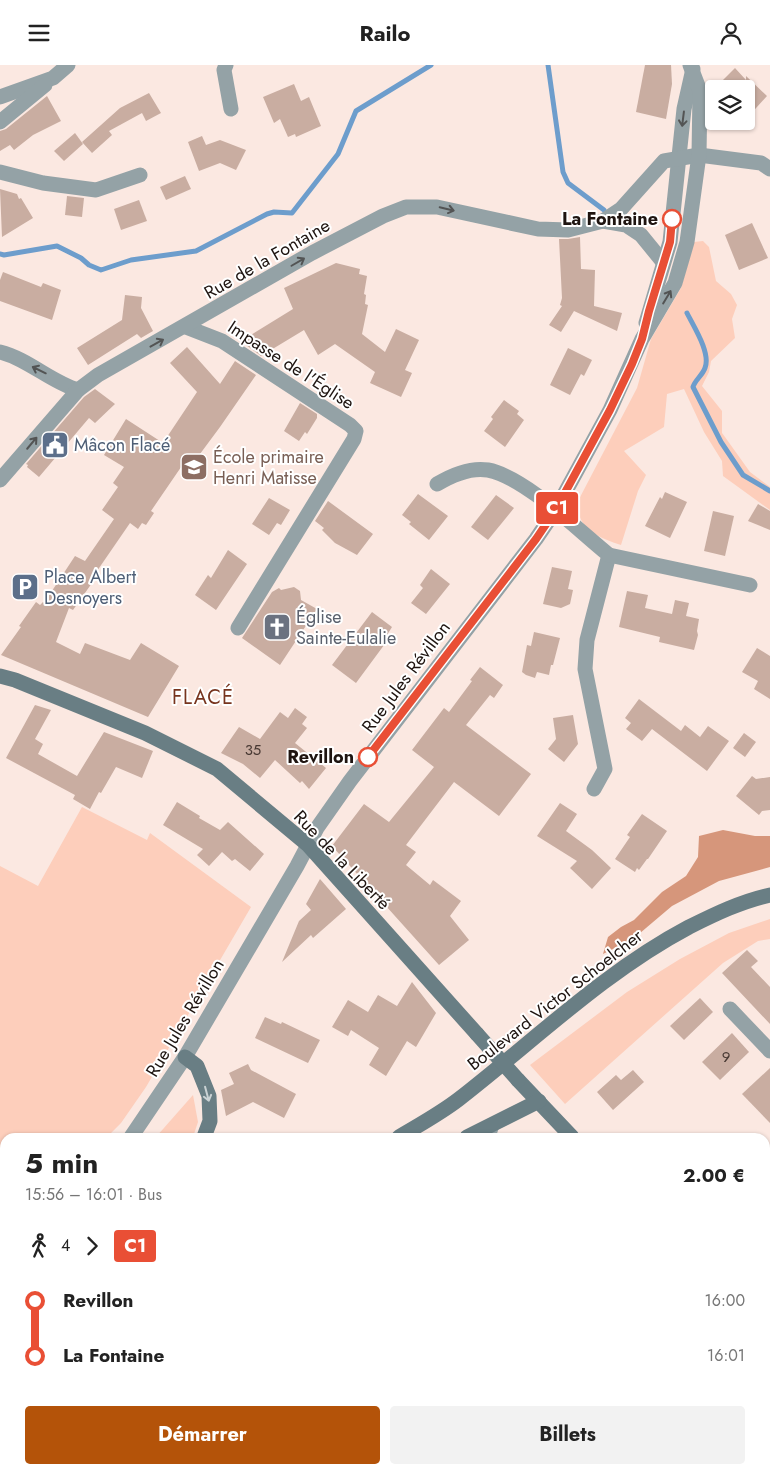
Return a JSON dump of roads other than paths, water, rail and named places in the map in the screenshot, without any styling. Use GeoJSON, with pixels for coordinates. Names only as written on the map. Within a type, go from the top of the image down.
{"type":"FeatureCollection","features":[{"type":"Feature","properties":{"kind":"street"},"geometry":{"type":"LineString","coordinates":[[0,122],[68,65]]}},
{"type":"Feature","properties":{"kind":"street"},"geometry":{"type":"LineString","coordinates":[[226,65],[224,70],[231,109]]}},
{"type":"Feature","properties":{"kind":"street","name":"Rue Jules Révillon"},"geometry":{"type":"LineString","coordinates":[[135,1133],[185,1057],[317,828],[350,781],[536,539],[555,511],[610,410],[642,339],[675,283],[687,242],[699,155],[700,91],[692,67]]}},
{"type":"Feature","properties":{"kind":"street","name":"Rue Jules Révillon"},"geometry":{"type":"LineString","coordinates":[[642,339],[670,242],[684,109],[692,67]]}},
{"type":"Feature","properties":{"kind":"street"},"geometry":{"type":"LineString","coordinates":[[0,97],[53,78]]}},
{"type":"Feature","properties":{"kind":"street","name":"Rue de la Fontaine"},"geometry":{"type":"LineString","coordinates":[[0,480],[78,390],[98,375],[186,327],[312,253],[383,216],[406,207],[437,207],[538,229],[568,230],[603,221],[620,209],[664,161],[699,155],[761,163],[770,169]]}},
{"type":"Feature","properties":{"kind":"street"},"geometry":{"type":"LineString","coordinates":[[0,172],[43,183],[96,190],[140,175]]}},
{"type":"Feature","properties":{"kind":"street","name":"Rue de la Fontaine"},"geometry":{"type":"LineString","coordinates":[[603,221],[626,225],[641,235],[663,262]]}},
{"type":"Feature","properties":{"kind":"street","name":"Impasse de l'Église"},"geometry":{"type":"LineString","coordinates":[[186,327],[222,341],[350,425],[356,431],[354,439],[238,628]]}},
{"type":"Feature","properties":{"kind":"street"},"geometry":{"type":"LineString","coordinates":[[0,352],[50,376],[68,387],[78,390]]}},
{"type":"Feature","properties":{"kind":"street"},"geometry":{"type":"LineString","coordinates":[[437,484],[454,475],[469,471],[487,470],[504,475],[523,485],[609,555],[750,585]]}},
{"type":"Feature","properties":{"kind":"street"},"geometry":{"type":"LineString","coordinates":[[594,789],[605,769],[585,669],[587,640],[609,555]]}},
{"type":"Feature","properties":{"kind":"street","name":"Rue de la Liberté"},"geometry":{"type":"LineString","coordinates":[[0,676],[15,680],[145,733],[189,753],[217,769],[308,845],[518,1080],[568,1133]]}},
{"type":"Feature","properties":{"kind":"street","name":"Boulevard Victor Schoelcher"},"geometry":{"type":"LineString","coordinates":[[405,1133],[458,1100],[602,982],[658,943],[714,914],[770,895]]}},
{"type":"Feature","properties":{"kind":"street"},"geometry":{"type":"LineString","coordinates":[[730,1009],[770,1051]]}},
{"type":"Feature","properties":{"kind":"street"},"geometry":{"type":"LineString","coordinates":[[185,1057],[197,1066],[209,1096],[210,1121],[206,1133]]}},
{"type":"Feature","properties":{"kind":"street"},"geometry":{"type":"LineString","coordinates":[[490,1131],[539,1101]]}},
{"type":"Feature","properties":{"kind":"waterway"},"geometry":{"type":"LineString","coordinates":[[0,254],[4,255],[57,246],[101,270],[131,260],[196,251],[267,214],[274,212],[292,213],[338,154],[356,111],[431,65]]}},
{"type":"Feature","properties":{"kind":"waterway"},"geometry":{"type":"LineString","coordinates":[[548,65],[563,172],[568,183],[604,210]]}},
{"type":"Feature","properties":{"kind":"waterway"},"geometry":{"type":"LineString","coordinates":[[687,313],[701,340],[706,355],[705,368],[693,387],[721,442],[743,475],[770,491]]}},
{"type":"Feature","properties":{"kind":"place","name":"La Fontaine"},"geometry":{"type":"Point","coordinates":[672,219]}},
{"type":"Feature","properties":{"kind":"place","name":"Mâcon Flacé"},"geometry":{"type":"Point","coordinates":[55,445]}},
{"type":"Feature","properties":{"kind":"place","name":"École primaire Henri Matisse"},"geometry":{"type":"Point","coordinates":[194,467]}},
{"type":"Feature","properties":{"kind":"place","name":"Place Albert Desnoyers"},"geometry":{"type":"Point","coordinates":[25,587]}},
{"type":"Feature","properties":{"kind":"place","name":"Église Sainte-Eulalie"},"geometry":{"type":"Point","coordinates":[277,627]}},
{"type":"Feature","properties":{"kind":"place","name":"Revillon"},"geometry":{"type":"Point","coordinates":[368,757]}},
{"type":"Feature","properties":{"kind":"district","name":"FLACÉ"},"geometry":{"type":"Point","coordinates":[203,697]}}]}
